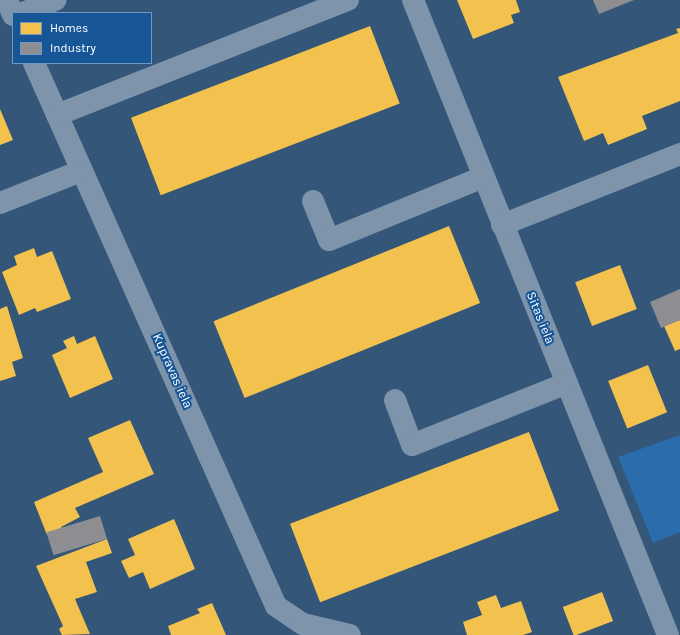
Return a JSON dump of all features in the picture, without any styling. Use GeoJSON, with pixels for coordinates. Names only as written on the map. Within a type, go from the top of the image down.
{"type":"FeatureCollection","features":[{"type":"Feature","properties":{"kind":"street"},"geometry":{"type":"LineString","coordinates":[[7,0],[12,12]]}},
{"type":"Feature","properties":{"kind":"street"},"geometry":{"type":"LineString","coordinates":[[25,12],[55,0]]}},
{"type":"Feature","properties":{"kind":"street"},"geometry":{"type":"LineString","coordinates":[[57,115],[348,0]]}},
{"type":"Feature","properties":{"kind":"street","name":"Sitas iela"},"geometry":{"type":"LineString","coordinates":[[413,0],[502,225],[668,635]]}},
{"type":"Feature","properties":{"kind":"street","name":"Kupravas iela"},"geometry":{"type":"LineString","coordinates":[[34,64],[276,606],[303,624],[350,635]]}},
{"type":"Feature","properties":{"kind":"street"},"geometry":{"type":"LineString","coordinates":[[502,225],[680,154]]}},
{"type":"Feature","properties":{"kind":"street"},"geometry":{"type":"LineString","coordinates":[[0,204],[81,171]]}},
{"type":"Feature","properties":{"kind":"street"},"geometry":{"type":"LineString","coordinates":[[313,201],[329,240],[483,176]]}},
{"type":"Feature","properties":{"kind":"street"},"geometry":{"type":"LineString","coordinates":[[395,400],[412,445],[567,383]]}},
{"type":"Feature","properties":{"kind":"shaded area"},"geometry":{"type":"Polygon","coordinates":[[[680,435],[680,532],[653,543],[618,457],[680,435]]]}},
{"type":"Feature","properties":{"kind":"building: Homes"},"geometry":{"type":"Polygon","coordinates":[[[457,0],[516,0],[520,12],[511,15],[514,23],[473,39],[457,0]]]}},
{"type":"Feature","properties":{"kind":"building: Homes"},"geometry":{"type":"Polygon","coordinates":[[[370,26],[400,103],[161,195],[131,118],[370,26]]]}},
{"type":"Feature","properties":{"kind":"building: Homes"},"geometry":{"type":"Polygon","coordinates":[[[680,28],[680,101],[642,116],[647,129],[608,145],[603,133],[584,141],[558,77],[678,33],[676,29],[680,28]]]}},
{"type":"Feature","properties":{"kind":"building: Homes"},"geometry":{"type":"Polygon","coordinates":[[[0,109],[13,140],[0,145],[0,109]]]}},
{"type":"Feature","properties":{"kind":"building: Homes"},"geometry":{"type":"Polygon","coordinates":[[[449,226],[480,303],[245,398],[213,321],[449,226]]]}},
{"type":"Feature","properties":{"kind":"building: Homes"},"geometry":{"type":"Polygon","coordinates":[[[34,248],[37,257],[52,251],[71,299],[37,312],[35,308],[19,315],[2,272],[17,265],[14,256],[34,248]]]}},
{"type":"Feature","properties":{"kind":"building: Homes"},"geometry":{"type":"Polygon","coordinates":[[[620,265],[637,309],[592,326],[575,282],[620,265]]]}},
{"type":"Feature","properties":{"kind":"building: Homes"},"geometry":{"type":"Polygon","coordinates":[[[7,306],[23,358],[12,362],[16,376],[0,381],[0,309],[7,306]]]}},
{"type":"Feature","properties":{"kind":"building: Homes"},"geometry":{"type":"Polygon","coordinates":[[[680,320],[680,349],[675,351],[664,326],[680,320]]]}},
{"type":"Feature","properties":{"kind":"building: Homes"},"geometry":{"type":"Polygon","coordinates":[[[74,336],[77,344],[95,336],[113,379],[70,398],[52,355],[67,348],[63,341],[74,336]]]}},
{"type":"Feature","properties":{"kind":"building: Homes"},"geometry":{"type":"Polygon","coordinates":[[[648,365],[667,412],[627,428],[608,381],[648,365]]]}},
{"type":"Feature","properties":{"kind":"building: Homes"},"geometry":{"type":"Polygon","coordinates":[[[130,420],[154,474],[75,508],[80,517],[61,527],[62,530],[47,535],[34,502],[103,472],[88,438],[130,420]]]}},
{"type":"Feature","properties":{"kind":"building: Homes"},"geometry":{"type":"Polygon","coordinates":[[[529,432],[559,510],[320,602],[290,524],[529,432]]]}},
{"type":"Feature","properties":{"kind":"building: Homes"},"geometry":{"type":"Polygon","coordinates":[[[174,519],[195,569],[150,589],[143,572],[129,578],[121,561],[135,555],[128,539],[174,519]]]}},
{"type":"Feature","properties":{"kind":"building: Homes"},"geometry":{"type":"Polygon","coordinates":[[[107,539],[112,553],[86,562],[97,592],[75,599],[90,634],[62,635],[59,629],[63,626],[36,566],[107,539]]]}},
{"type":"Feature","properties":{"kind":"building: Homes"},"geometry":{"type":"Polygon","coordinates":[[[602,592],[613,621],[574,635],[563,607],[602,592]]]}},
{"type":"Feature","properties":{"kind":"building: Homes"},"geometry":{"type":"Polygon","coordinates":[[[496,595],[501,608],[521,601],[532,632],[523,635],[467,635],[463,622],[482,615],[477,602],[496,595]]]}},
{"type":"Feature","properties":{"kind":"building: Homes"},"geometry":{"type":"Polygon","coordinates":[[[212,603],[226,635],[171,635],[168,626],[200,613],[197,609],[212,603]]]}},
{"type":"Feature","properties":{"kind":"building: Industry"},"geometry":{"type":"Polygon","coordinates":[[[593,0],[634,0],[599,14],[593,0]]]}},
{"type":"Feature","properties":{"kind":"building: Industry"},"geometry":{"type":"Polygon","coordinates":[[[680,289],[680,320],[661,328],[650,302],[680,289]]]}},
{"type":"Feature","properties":{"kind":"building: Industry"},"geometry":{"type":"Polygon","coordinates":[[[100,516],[107,539],[53,555],[46,532],[100,516]]]}}]}
